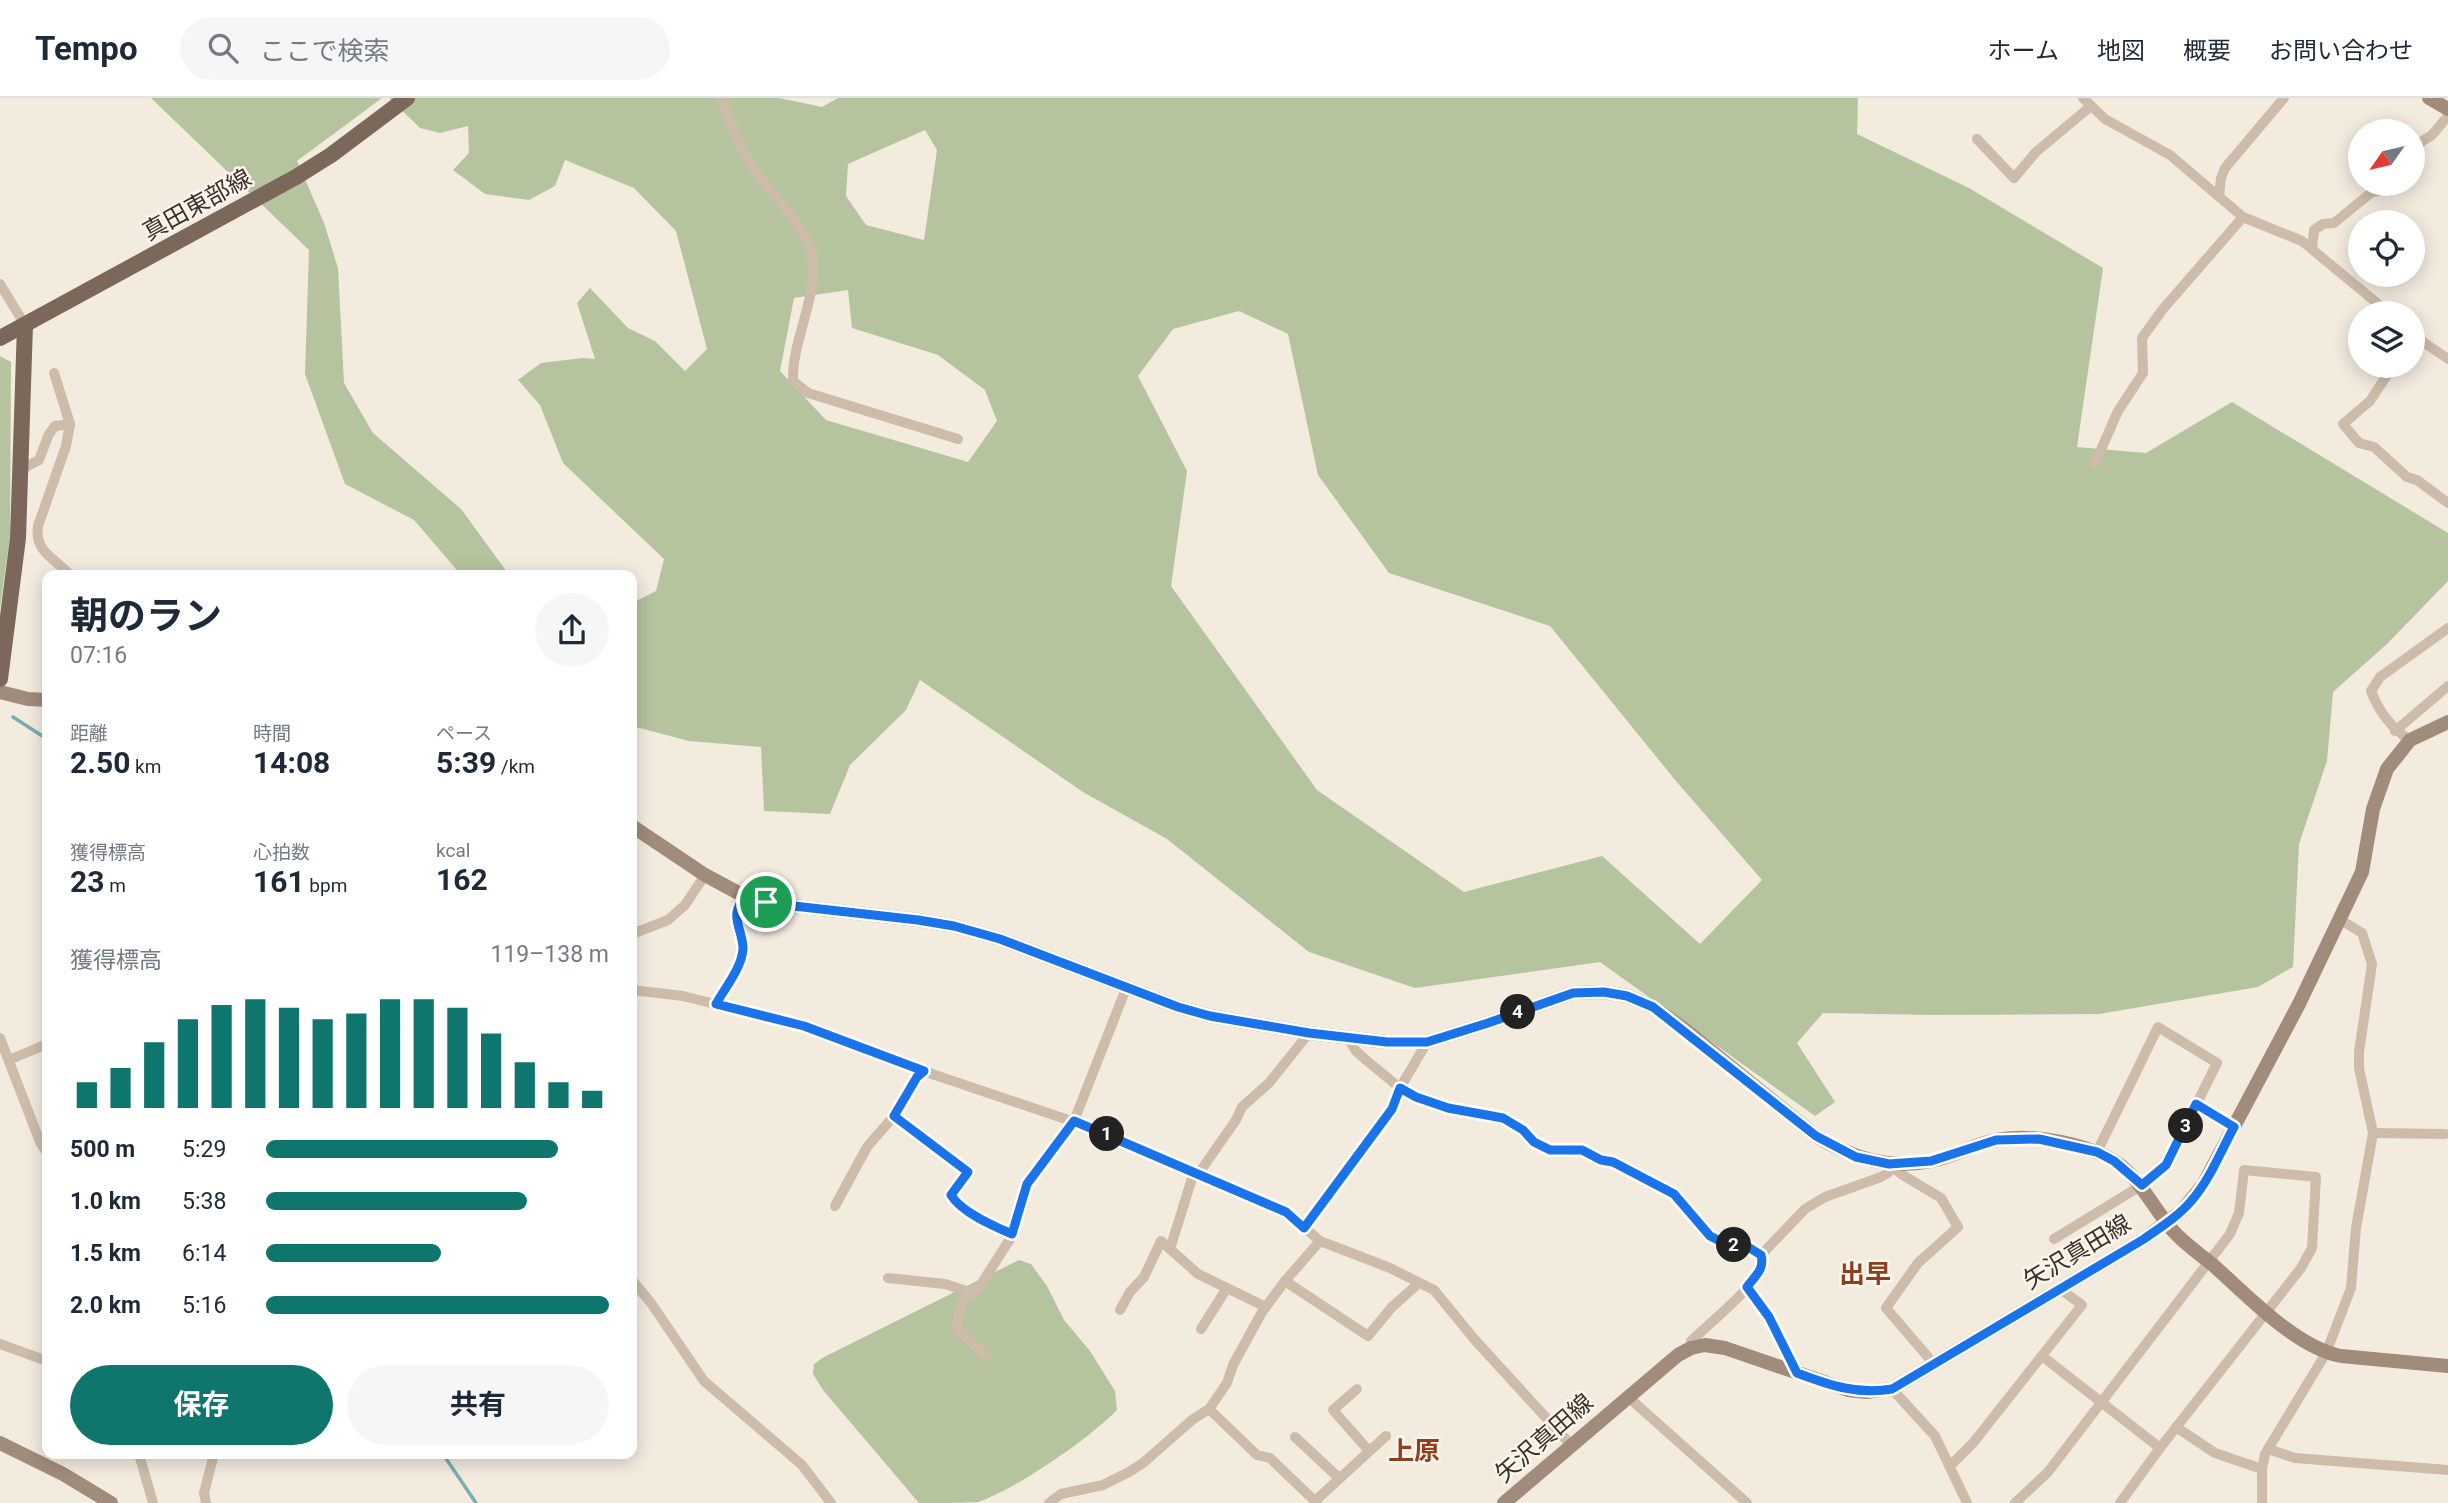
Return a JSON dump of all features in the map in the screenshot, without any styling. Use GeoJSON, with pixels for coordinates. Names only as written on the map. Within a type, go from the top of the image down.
{"type":"FeatureCollection","features":[{"type":"Feature","properties":{"kind":"main road","name":"真田東部線"},"geometry":{"type":"LineString","coordinates":[[0,338],[296,177],[331,155],[407,98]]}},
{"type":"Feature","properties":{"kind":"main road"},"geometry":{"type":"LineString","coordinates":[[0,679],[18,538],[25,325]]}},
{"type":"Feature","properties":{"kind":"street"},"geometry":{"type":"LineString","coordinates":[[722,98],[734,137],[810,246],[813,288],[792,363],[793,381],[808,393],[958,439]]}},
{"type":"Feature","properties":{"kind":"street"},"geometry":{"type":"LineString","coordinates":[[2219,197],[2225,168],[2284,98]]}},
{"type":"Feature","properties":{"kind":"street"},"geometry":{"type":"LineString","coordinates":[[2429,98],[2448,109]]}},
{"type":"Feature","properties":{"kind":"street"},"geometry":{"type":"LineString","coordinates":[[1977,139],[2014,178],[2036,152],[2092,103],[2105,119],[2170,155],[2243,217],[2302,241],[2375,301]]}},
{"type":"Feature","properties":{"kind":"street"},"geometry":{"type":"LineString","coordinates":[[2426,139],[2448,116]]}},
{"type":"Feature","properties":{"kind":"street"},"geometry":{"type":"LineString","coordinates":[[2312,249],[2314,230],[2323,223],[2334,223],[2367,196]]}},
{"type":"Feature","properties":{"kind":"street"},"geometry":{"type":"LineString","coordinates":[[2095,463],[2118,411],[2143,373],[2142,338],[2163,309],[2243,217]]}},
{"type":"Feature","properties":{"kind":"street"},"geometry":{"type":"LineString","coordinates":[[0,284],[25,325]]}},
{"type":"Feature","properties":{"kind":"street"},"geometry":{"type":"LineString","coordinates":[[0,296],[11,300]]}},
{"type":"Feature","properties":{"kind":"street"},"geometry":{"type":"LineString","coordinates":[[2425,343],[2448,359]]}},
{"type":"Feature","properties":{"kind":"street"},"geometry":{"type":"LineString","coordinates":[[54,373],[70,424],[66,446],[36,537],[39,546],[65,570]]}},
{"type":"Feature","properties":{"kind":"street"},"geometry":{"type":"LineString","coordinates":[[2385,378],[2370,401],[2343,424],[2359,443],[2374,447],[2407,477],[2417,480],[2448,503]]}},
{"type":"Feature","properties":{"kind":"street"},"geometry":{"type":"LineString","coordinates":[[22,469],[39,460],[55,426],[70,424]]}},
{"type":"Feature","properties":{"kind":"street"},"geometry":{"type":"LineString","coordinates":[[2410,740],[2395,731],[2376,705],[2371,691],[2380,677],[2448,628]]}},
{"type":"Feature","properties":{"kind":"street"},"geometry":{"type":"LineString","coordinates":[[2395,731],[2448,686]]}},
{"type":"Feature","properties":{"kind":"street"},"geometry":{"type":"LineString","coordinates":[[0,692],[42,700]]}},
{"type":"Feature","properties":{"kind":"street","name":"矢沢真田線"},"geometry":{"type":"LineString","coordinates":[[1504,1503],[1627,1396],[1678,1355],[1691,1348],[1705,1345],[1725,1348],[1848,1390],[1866,1392],[1892,1389],[2060,1289],[2182,1211],[2203,1185],[2234,1127],[2299,1004],[2362,872],[2373,809],[2387,769],[2410,740],[2448,722]]}},
{"type":"Feature","properties":{"kind":"street"},"geometry":{"type":"LineString","coordinates":[[637,830],[705,875],[746,897],[785,905],[954,926],[1000,939],[1178,1007],[1210,1016],[1309,1033],[1387,1042],[1427,1042],[1573,993],[1604,992],[1627,996],[1653,1007],[1816,1136],[1856,1157],[1889,1164],[1931,1161],[1996,1140],[2016,1138],[2039,1139],[2097,1152],[2114,1161],[2142,1185],[2166,1223],[2209,1262],[2295,1334],[2326,1353],[2448,1366]]}},
{"type":"Feature","properties":{"kind":"street"},"geometry":{"type":"LineString","coordinates":[[637,932],[668,920],[685,905],[705,875]]}},
{"type":"Feature","properties":{"kind":"street"},"geometry":{"type":"LineString","coordinates":[[716,1004],[742,958],[743,945],[738,932],[736,912],[746,897]]}},
{"type":"Feature","properties":{"kind":"street"},"geometry":{"type":"LineString","coordinates":[[2262,1503],[2262,1469],[2268,1449],[2326,1353],[2351,1288],[2356,1228],[2373,1133],[2359,1068],[2371,964],[2362,933],[2339,919]]}},
{"type":"Feature","properties":{"kind":"street"},"geometry":{"type":"LineString","coordinates":[[987,1357],[957,1328],[962,1302],[978,1289],[1012,1234],[1027,1184],[1074,1121],[1127,986]]}},
{"type":"Feature","properties":{"kind":"street"},"geometry":{"type":"LineString","coordinates":[[637,991],[683,996],[804,1026],[924,1071],[1074,1121],[1286,1212],[1320,1241],[1390,1268],[1434,1290],[1475,1340],[1572,1446]]}},
{"type":"Feature","properties":{"kind":"street"},"geometry":{"type":"LineString","coordinates":[[2054,1240],[2142,1185],[2166,1165],[2217,1063],[2158,1027],[2097,1152]]}},
{"type":"Feature","properties":{"kind":"street"},"geometry":{"type":"LineString","coordinates":[[1170,1249],[1197,1173],[1236,1120],[1242,1107],[1269,1083],[1309,1033]]}},
{"type":"Feature","properties":{"kind":"street"},"geometry":{"type":"LineString","coordinates":[[1348,1037],[1356,1051],[1400,1088],[1416,1097],[1448,1108],[1503,1118],[1523,1130],[1534,1142],[1550,1150],[1582,1150],[1601,1160],[1613,1162],[1674,1194],[1710,1236],[1726,1244],[1748,1247],[1761,1255],[1761,1270],[1691,1341],[1691,1348]]}},
{"type":"Feature","properties":{"kind":"street"},"geometry":{"type":"LineString","coordinates":[[0,1038],[42,1145]]}},
{"type":"Feature","properties":{"kind":"street"},"geometry":{"type":"LineString","coordinates":[[1304,1228],[1392,1109],[1400,1088],[1427,1042]]}},
{"type":"Feature","properties":{"kind":"street"},"geometry":{"type":"LineString","coordinates":[[9,1060],[42,1046]]}},
{"type":"Feature","properties":{"kind":"street"},"geometry":{"type":"LineString","coordinates":[[835,1206],[867,1147],[894,1116],[917,1077],[924,1071]]}},
{"type":"Feature","properties":{"kind":"street"},"geometry":{"type":"LineString","coordinates":[[2196,1104],[2234,1127]]}},
{"type":"Feature","properties":{"kind":"street"},"geometry":{"type":"LineString","coordinates":[[894,1116],[968,1172],[951,1195],[954,1201],[987,1223],[1012,1234]]}},
{"type":"Feature","properties":{"kind":"street"},"geometry":{"type":"LineString","coordinates":[[2373,1133],[2445,1134]]}},
{"type":"Feature","properties":{"kind":"street"},"geometry":{"type":"LineString","coordinates":[[1761,1255],[1805,1209],[1825,1197],[1881,1177],[1888,1173],[1889,1164]]}},
{"type":"Feature","properties":{"kind":"street"},"geometry":{"type":"LineString","coordinates":[[1889,1164],[1900,1174],[1941,1198],[1958,1227],[1918,1263],[1886,1308],[1934,1364]]}},
{"type":"Feature","properties":{"kind":"street"},"geometry":{"type":"LineString","coordinates":[[2015,1503],[2048,1472],[2230,1234],[2239,1213],[2244,1170],[2316,1177],[2312,1248],[2301,1268],[2120,1503]]}},
{"type":"Feature","properties":{"kind":"street"},"geometry":{"type":"LineString","coordinates":[[1120,1310],[1130,1292],[1144,1277],[1161,1241],[1198,1274],[1265,1307]]}},
{"type":"Feature","properties":{"kind":"street"},"geometry":{"type":"LineString","coordinates":[[1049,1503],[1061,1494],[1102,1485],[1129,1472],[1209,1409],[1227,1384],[1233,1365],[1265,1307],[1320,1241]]}},
{"type":"Feature","properties":{"kind":"street"},"geometry":{"type":"LineString","coordinates":[[888,1278],[944,1284],[973,1293]]}},
{"type":"Feature","properties":{"kind":"street"},"geometry":{"type":"LineString","coordinates":[[1285,1281],[1368,1336],[1392,1307],[1419,1283]]}},
{"type":"Feature","properties":{"kind":"street"},"geometry":{"type":"LineString","coordinates":[[637,1286],[705,1381],[802,1465],[831,1503]]}},
{"type":"Feature","properties":{"kind":"street"},"geometry":{"type":"LineString","coordinates":[[1747,1287],[1769,1317],[1797,1373]]}},
{"type":"Feature","properties":{"kind":"street"},"geometry":{"type":"LineString","coordinates":[[1201,1329],[1227,1288]]}},
{"type":"Feature","properties":{"kind":"street"},"geometry":{"type":"LineString","coordinates":[[1950,1466],[1973,1444],[2082,1306],[2060,1289]]}},
{"type":"Feature","properties":{"kind":"street"},"geometry":{"type":"LineString","coordinates":[[0,1344],[42,1359]]}},
{"type":"Feature","properties":{"kind":"street"},"geometry":{"type":"LineString","coordinates":[[2042,1356],[2160,1448]]}},
{"type":"Feature","properties":{"kind":"street"},"geometry":{"type":"LineString","coordinates":[[1892,1389],[1935,1436],[1967,1503]]}},
{"type":"Feature","properties":{"kind":"street"},"geometry":{"type":"LineString","coordinates":[[1357,1390],[1333,1410],[1369,1451]]}},
{"type":"Feature","properties":{"kind":"street"},"geometry":{"type":"LineString","coordinates":[[1627,1396],[1746,1503]]}},
{"type":"Feature","properties":{"kind":"street"},"geometry":{"type":"LineString","coordinates":[[1209,1409],[1257,1455],[1270,1458],[1316,1502],[1386,1436]]}},
{"type":"Feature","properties":{"kind":"street"},"geometry":{"type":"LineString","coordinates":[[2176,1427],[2215,1453],[2262,1469]]}},
{"type":"Feature","properties":{"kind":"street"},"geometry":{"type":"LineString","coordinates":[[1295,1437],[1339,1478]]}},
{"type":"Feature","properties":{"kind":"street"},"geometry":{"type":"LineString","coordinates":[[0,1444],[62,1474],[111,1503]]}},
{"type":"Feature","properties":{"kind":"street"},"geometry":{"type":"LineString","coordinates":[[2268,1449],[2295,1458],[2448,1470]]}},
{"type":"Feature","properties":{"kind":"street"},"geometry":{"type":"LineString","coordinates":[[140,1459],[153,1503]]}},
{"type":"Feature","properties":{"kind":"street"},"geometry":{"type":"LineString","coordinates":[[206,1503],[204,1493],[213,1459]]}},
{"type":"Feature","properties":{"kind":"green space"},"geometry":{"type":"Polygon","coordinates":[[[151,98],[382,98],[297,161],[324,223],[338,268],[344,383],[373,433],[461,509],[506,570],[457,570],[414,520],[345,484],[305,374],[309,250],[151,98]]]}},
{"type":"Feature","properties":{"kind":"green space"},"geometry":{"type":"Polygon","coordinates":[[[389,98],[779,98],[822,107],[838,98],[1858,98],[1857,134],[1969,188],[2103,268],[2077,447],[2146,453],[2232,402],[2448,533],[2448,581],[2387,644],[2333,692],[2327,761],[2299,844],[2293,967],[2258,987],[2099,1014],[1823,1013],[1797,1043],[1835,1102],[1815,1116],[1600,962],[1415,988],[1309,952],[1167,839],[1083,792],[920,680],[906,710],[850,765],[830,814],[764,811],[761,747],[689,741],[637,727],[637,600],[656,591],[664,559],[563,463],[540,405],[518,380],[541,363],[595,359],[577,303],[590,288],[628,328],[655,341],[685,371],[707,349],[676,231],[634,188],[565,160],[555,186],[529,200],[485,194],[453,170],[469,153],[468,126],[440,133],[420,128],[389,98]],[[925,130],[848,164],[846,196],[866,225],[924,240],[937,150],[925,130]],[[848,290],[794,298],[780,371],[826,420],[968,462],[997,421],[985,390],[938,355],[852,328],[848,290]],[[1239,311],[1173,329],[1138,376],[1187,471],[1171,586],[1317,790],[1464,892],[1602,856],[1700,944],[1762,880],[1676,781],[1550,626],[1389,573],[1318,475],[1288,334],[1239,311]]]}},
{"type":"Feature","properties":{"kind":"green space"},"geometry":{"type":"Polygon","coordinates":[[[0,356],[11,362],[10,537],[0,609],[0,356]]]}},
{"type":"Feature","properties":{"kind":"green space"},"geometry":{"type":"Polygon","coordinates":[[[1019,1260],[1031,1264],[1047,1286],[1064,1320],[1090,1351],[1115,1391],[1117,1410],[1051,1462],[993,1496],[978,1502],[919,1503],[823,1390],[813,1374],[814,1364],[1019,1260]]]}},
{"type":"Feature","properties":{"kind":"waterway"},"geometry":{"type":"LineString","coordinates":[[13,717],[42,736]]}},
{"type":"Feature","properties":{"kind":"waterway"},"geometry":{"type":"LineString","coordinates":[[446,1459],[476,1503]]}},
{"type":"Feature","properties":{"kind":"district","name":"出早"},"geometry":{"type":"Point","coordinates":[1865,1274]}},
{"type":"Feature","properties":{"kind":"district","name":"上原"},"geometry":{"type":"Point","coordinates":[1414,1451]}},
{"type":"Feature","properties":{"kind":"route"},"geometry":{"type":"LineString","coordinates":[[746,897],[766,902],[954,926],[1000,939],[1178,1007],[1210,1016],[1309,1033],[1387,1042],[1427,1042],[1573,993],[1604,992],[1627,996],[1653,1007],[1816,1136],[1856,1157],[1889,1164],[1931,1161],[1996,1140],[2039,1139],[2097,1152],[2114,1161],[2142,1185],[2166,1165],[2196,1104],[2234,1127],[2193,1199],[2182,1211],[2144,1239],[1892,1389],[1866,1392],[1848,1390],[1797,1373],[1769,1317],[1747,1287],[1761,1270],[1761,1255],[1754,1249],[1726,1244],[1710,1236],[1674,1194],[1613,1162],[1601,1160],[1582,1150],[1550,1150],[1543,1147],[1503,1118],[1448,1108],[1416,1097],[1400,1088],[1392,1109],[1304,1228],[1286,1212],[1074,1121],[1027,1184],[1012,1234],[987,1223],[954,1201],[951,1195],[968,1172],[894,1116],[917,1077],[924,1071],[804,1026],[716,1004],[742,958],[743,945],[738,932],[736,912],[739,904],[746,897]]}}]}
